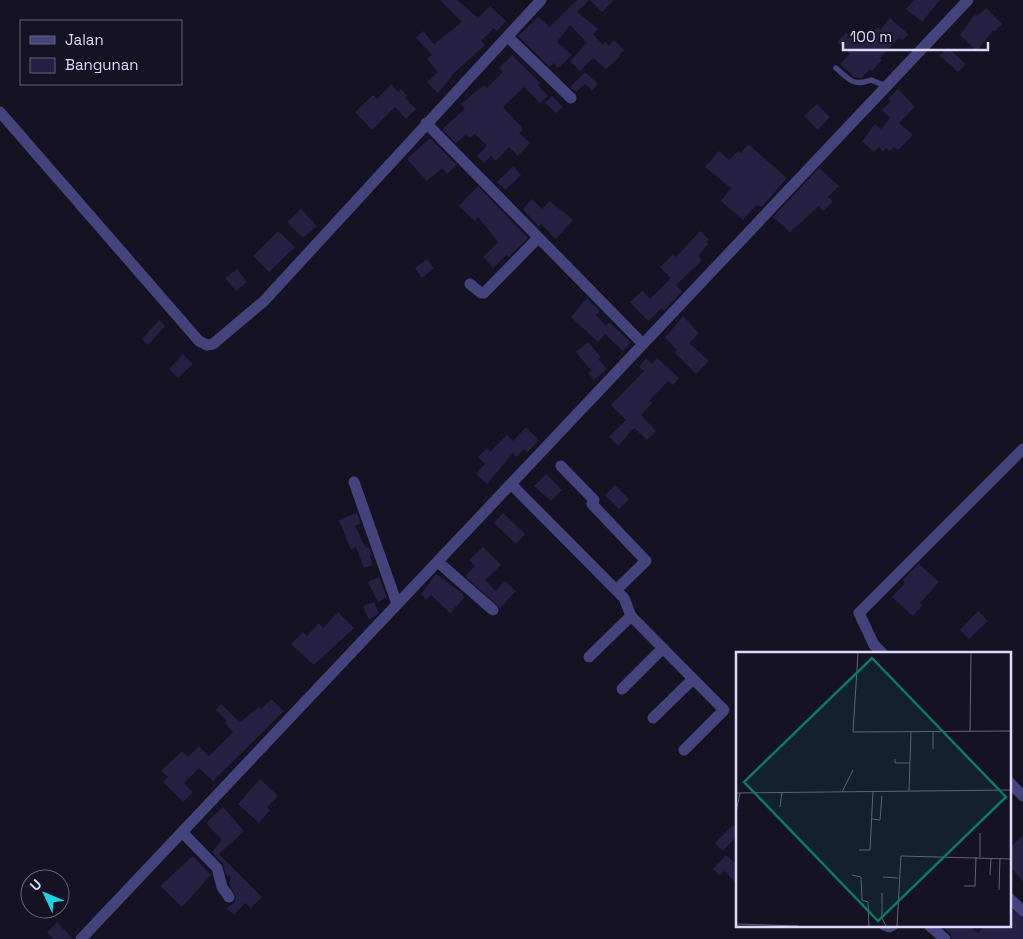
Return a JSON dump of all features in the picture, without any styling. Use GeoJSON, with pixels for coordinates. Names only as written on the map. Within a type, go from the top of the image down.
{"type":"FeatureCollection","features":[{"type":"Feature","properties":{"kind":"street"},"geometry":{"type":"LineString","coordinates":[[0,112],[199,342],[207,345],[213,344],[264,301],[541,0]]}},
{"type":"Feature","properties":{"kind":"street"},"geometry":{"type":"LineString","coordinates":[[81,939],[968,0]]}},
{"type":"Feature","properties":{"kind":"street"},"geometry":{"type":"LineString","coordinates":[[508,37],[571,98]]}},
{"type":"Feature","properties":{"kind":"street"},"geometry":{"type":"LineString","coordinates":[[426,123],[643,344]]}},
{"type":"Feature","properties":{"kind":"street"},"geometry":{"type":"LineString","coordinates":[[470,284],[481,293],[484,293],[538,238]]}},
{"type":"Feature","properties":{"kind":"street"},"geometry":{"type":"LineString","coordinates":[[881,652],[874,645],[859,613],[1023,449]]}},
{"type":"Feature","properties":{"kind":"street"},"geometry":{"type":"LineString","coordinates":[[561,466],[594,500],[592,504],[646,561],[616,590]]}},
{"type":"Feature","properties":{"kind":"street"},"geometry":{"type":"LineString","coordinates":[[354,482],[398,604]]}},
{"type":"Feature","properties":{"kind":"street"},"geometry":{"type":"LineString","coordinates":[[511,484],[624,598],[631,616],[724,710],[684,750]]}},
{"type":"Feature","properties":{"kind":"street"},"geometry":{"type":"LineString","coordinates":[[438,562],[493,610]]}},
{"type":"Feature","properties":{"kind":"street"},"geometry":{"type":"LineString","coordinates":[[589,657],[631,616]]}},
{"type":"Feature","properties":{"kind":"street"},"geometry":{"type":"LineString","coordinates":[[622,689],[663,648]]}},
{"type":"Feature","properties":{"kind":"street"},"geometry":{"type":"LineString","coordinates":[[653,718],[693,679]]}},
{"type":"Feature","properties":{"kind":"street"},"geometry":{"type":"LineString","coordinates":[[1010,783],[1023,796]]}},
{"type":"Feature","properties":{"kind":"street"},"geometry":{"type":"LineString","coordinates":[[182,832],[217,868],[222,887],[229,897]]}},
{"type":"Feature","properties":{"kind":"street"},"geometry":{"type":"LineString","coordinates":[[1010,899],[1023,911]]}},
{"type":"Feature","properties":{"kind":"street"},"geometry":{"type":"LineString","coordinates":[[930,926],[945,939]]}},
{"type":"Feature","properties":{"kind":"lane"},"geometry":{"type":"LineString","coordinates":[[836,68],[854,83],[859,84],[871,80],[886,86]]}},
{"type":"Feature","properties":{"kind":"building"},"geometry":{"type":"Polygon","coordinates":[[[440,0],[457,0],[478,18],[490,6],[506,21],[497,31],[494,28],[481,41],[485,45],[454,73],[438,93],[427,82],[438,72],[427,59],[432,55],[416,38],[423,31],[434,44],[462,22],[440,0]]]}},
{"type":"Feature","properties":{"kind":"building"},"geometry":{"type":"Polygon","coordinates":[[[577,0],[589,0],[577,12],[598,29],[593,34],[603,45],[605,42],[609,46],[614,40],[624,50],[619,55],[620,57],[606,69],[593,58],[580,71],[570,61],[587,43],[570,25],[557,42],[572,55],[558,68],[553,63],[550,67],[518,36],[538,17],[550,27],[577,0]]]}},
{"type":"Feature","properties":{"kind":"building"},"geometry":{"type":"Polygon","coordinates":[[[590,0],[614,0],[602,12],[590,0]]]}},
{"type":"Feature","properties":{"kind":"building"},"geometry":{"type":"Polygon","coordinates":[[[914,0],[940,0],[922,22],[906,9],[914,0]]]}},
{"type":"Feature","properties":{"kind":"building"},"geometry":{"type":"Polygon","coordinates":[[[986,8],[1002,24],[995,31],[993,30],[977,51],[960,35],[975,14],[977,16],[986,8]]]}},
{"type":"Feature","properties":{"kind":"building"},"geometry":{"type":"Polygon","coordinates":[[[890,18],[908,34],[903,40],[899,38],[880,58],[882,60],[872,71],[870,69],[862,78],[854,77],[840,64],[850,54],[837,42],[846,33],[859,43],[878,27],[880,30],[890,18]]]}},
{"type":"Feature","properties":{"kind":"building"},"geometry":{"type":"Polygon","coordinates":[[[947,47],[966,64],[958,72],[940,56],[947,47]]]}},
{"type":"Feature","properties":{"kind":"building"},"geometry":{"type":"Polygon","coordinates":[[[512,55],[540,83],[538,85],[548,96],[540,103],[524,87],[503,107],[523,129],[519,133],[530,143],[518,156],[509,147],[496,161],[491,156],[484,163],[477,156],[487,146],[475,134],[470,138],[466,134],[456,143],[442,129],[465,109],[461,104],[484,85],[487,88],[503,72],[499,68],[512,55]]]}},
{"type":"Feature","properties":{"kind":"building"},"geometry":{"type":"Polygon","coordinates":[[[585,72],[598,84],[592,90],[585,84],[576,92],[570,87],[585,72]]]}},
{"type":"Feature","properties":{"kind":"building"},"geometry":{"type":"Polygon","coordinates":[[[391,84],[398,92],[401,89],[407,96],[405,98],[416,109],[406,119],[395,107],[372,130],[355,112],[373,95],[377,99],[391,84]]]}},
{"type":"Feature","properties":{"kind":"building"},"geometry":{"type":"Polygon","coordinates":[[[898,89],[915,107],[899,123],[913,135],[898,150],[894,147],[890,151],[886,148],[883,152],[879,147],[874,152],[862,141],[875,124],[881,129],[890,118],[882,110],[891,101],[888,99],[898,89]]]}},
{"type":"Feature","properties":{"kind":"building"},"geometry":{"type":"Polygon","coordinates":[[[552,96],[563,107],[556,113],[545,103],[552,96]]]}},
{"type":"Feature","properties":{"kind":"building"},"geometry":{"type":"Polygon","coordinates":[[[817,104],[830,117],[818,130],[804,116],[817,104]]]}},
{"type":"Feature","properties":{"kind":"building"},"geometry":{"type":"Polygon","coordinates":[[[430,138],[457,165],[447,174],[442,168],[427,181],[407,159],[430,138]]]}},
{"type":"Feature","properties":{"kind":"building"},"geometry":{"type":"Polygon","coordinates":[[[748,144],[787,178],[762,207],[756,205],[743,220],[721,201],[731,188],[705,167],[719,151],[729,160],[738,151],[741,153],[748,144]]]}},
{"type":"Feature","properties":{"kind":"building"},"geometry":{"type":"Polygon","coordinates":[[[513,166],[521,175],[505,190],[497,182],[513,166]]]}},
{"type":"Feature","properties":{"kind":"building"},"geometry":{"type":"Polygon","coordinates":[[[819,168],[839,186],[828,197],[833,201],[823,211],[819,206],[790,232],[773,217],[819,168]]]}},
{"type":"Feature","properties":{"kind":"building"},"geometry":{"type":"Polygon","coordinates":[[[478,186],[528,238],[509,257],[506,255],[493,268],[483,257],[498,242],[478,217],[475,221],[459,206],[478,186]]]}},
{"type":"Feature","properties":{"kind":"building"},"geometry":{"type":"Polygon","coordinates":[[[532,199],[542,209],[550,201],[573,220],[556,239],[541,224],[539,227],[523,209],[532,199]]]}},
{"type":"Feature","properties":{"kind":"building"},"geometry":{"type":"Polygon","coordinates":[[[301,209],[317,226],[303,238],[287,222],[301,209]]]}},
{"type":"Feature","properties":{"kind":"building"},"geometry":{"type":"Polygon","coordinates":[[[278,231],[295,247],[269,272],[253,256],[278,231]]]}},
{"type":"Feature","properties":{"kind":"building"},"geometry":{"type":"Polygon","coordinates":[[[700,231],[709,239],[706,242],[708,244],[698,256],[702,260],[676,285],[681,290],[681,293],[664,311],[662,308],[648,321],[630,302],[642,291],[650,299],[671,278],[660,267],[673,254],[676,257],[700,231]]]}},
{"type":"Feature","properties":{"kind":"building"},"geometry":{"type":"Polygon","coordinates":[[[427,259],[434,268],[422,278],[415,268],[427,259]]]}},
{"type":"Feature","properties":{"kind":"building"},"geometry":{"type":"Polygon","coordinates":[[[237,269],[247,282],[236,291],[225,278],[237,269]]]}},
{"type":"Feature","properties":{"kind":"building"},"geometry":{"type":"Polygon","coordinates":[[[587,298],[600,311],[596,315],[606,326],[609,322],[631,342],[623,351],[605,334],[598,342],[571,317],[587,298]]]}},
{"type":"Feature","properties":{"kind":"building"},"geometry":{"type":"Polygon","coordinates":[[[683,316],[699,333],[689,343],[709,361],[696,374],[674,352],[677,350],[665,338],[683,316]]]}},
{"type":"Feature","properties":{"kind":"building"},"geometry":{"type":"Polygon","coordinates":[[[159,320],[165,326],[148,345],[142,339],[159,320]]]}},
{"type":"Feature","properties":{"kind":"building"},"geometry":{"type":"Polygon","coordinates":[[[588,342],[601,357],[598,359],[607,369],[594,380],[588,373],[591,370],[576,352],[588,342]]]}},
{"type":"Feature","properties":{"kind":"building"},"geometry":{"type":"Polygon","coordinates":[[[183,354],[193,364],[178,378],[169,369],[183,354]]]}},
{"type":"Feature","properties":{"kind":"building"},"geometry":{"type":"Polygon","coordinates":[[[646,358],[652,364],[657,358],[679,378],[673,385],[668,381],[649,401],[652,403],[641,415],[656,431],[647,440],[634,428],[618,446],[609,437],[626,420],[611,405],[644,371],[639,367],[646,358]]]}},
{"type":"Feature","properties":{"kind":"building"},"geometry":{"type":"Polygon","coordinates":[[[526,427],[539,440],[527,453],[524,449],[516,457],[513,453],[487,484],[476,474],[485,464],[478,457],[487,448],[490,452],[507,435],[513,441],[526,427]]]}},
{"type":"Feature","properties":{"kind":"building"},"geometry":{"type":"Polygon","coordinates":[[[546,474],[562,490],[551,501],[534,486],[546,474]]]}},
{"type":"Feature","properties":{"kind":"building"},"geometry":{"type":"Polygon","coordinates":[[[615,485],[629,499],[619,509],[605,495],[615,485]]]}},
{"type":"Feature","properties":{"kind":"building"},"geometry":{"type":"Polygon","coordinates":[[[357,513],[361,523],[355,526],[366,548],[369,547],[372,555],[370,556],[373,565],[364,568],[356,547],[351,550],[339,520],[357,513]]]}},
{"type":"Feature","properties":{"kind":"building"},"geometry":{"type":"Polygon","coordinates":[[[503,513],[525,534],[516,544],[494,523],[503,513]]]}},
{"type":"Feature","properties":{"kind":"building"},"geometry":{"type":"Polygon","coordinates":[[[483,547],[501,565],[485,580],[496,591],[505,581],[516,591],[500,608],[465,576],[475,566],[469,560],[483,547]]]}},
{"type":"Feature","properties":{"kind":"building"},"geometry":{"type":"Polygon","coordinates":[[[919,564],[939,582],[920,603],[923,605],[913,616],[892,597],[905,583],[903,580],[919,564]]]}},
{"type":"Feature","properties":{"kind":"building"},"geometry":{"type":"Polygon","coordinates":[[[436,574],[463,594],[464,598],[450,613],[431,595],[426,600],[421,594],[436,574]]]}},
{"type":"Feature","properties":{"kind":"building"},"geometry":{"type":"Polygon","coordinates":[[[379,577],[387,597],[378,602],[368,582],[379,577]]]}},
{"type":"Feature","properties":{"kind":"building"},"geometry":{"type":"Polygon","coordinates":[[[374,602],[379,613],[369,620],[363,606],[374,602]]]}},
{"type":"Feature","properties":{"kind":"building"},"geometry":{"type":"Polygon","coordinates":[[[978,611],[988,621],[969,639],[960,630],[978,611]]]}},
{"type":"Feature","properties":{"kind":"building"},"geometry":{"type":"Polygon","coordinates":[[[338,612],[354,628],[314,665],[291,644],[303,632],[307,636],[319,623],[323,628],[338,612]]]}},
{"type":"Feature","properties":{"kind":"building"},"geometry":{"type":"Polygon","coordinates":[[[271,699],[284,711],[213,781],[199,768],[184,783],[193,792],[183,802],[163,782],[168,777],[161,771],[182,751],[188,757],[199,746],[209,756],[233,732],[225,723],[227,721],[216,710],[221,704],[240,722],[259,707],[261,709],[271,699]]]}},
{"type":"Feature","properties":{"kind":"building"},"geometry":{"type":"Polygon","coordinates":[[[260,779],[278,796],[267,807],[270,810],[259,823],[238,804],[260,779]]]}},
{"type":"Feature","properties":{"kind":"building"},"geometry":{"type":"Polygon","coordinates":[[[223,807],[244,831],[219,854],[262,897],[251,908],[245,903],[234,915],[226,908],[234,903],[236,897],[229,884],[231,878],[226,874],[223,863],[212,852],[222,840],[206,823],[223,807]]]}},
{"type":"Feature","properties":{"kind":"building"},"geometry":{"type":"Polygon","coordinates":[[[733,825],[736,828],[736,837],[723,851],[715,843],[733,825]]]}},
{"type":"Feature","properties":{"kind":"building"},"geometry":{"type":"Polygon","coordinates":[[[1023,835],[1023,881],[1010,867],[1010,848],[1023,835]]]}},
{"type":"Feature","properties":{"kind":"building"},"geometry":{"type":"Polygon","coordinates":[[[726,855],[736,864],[736,883],[724,871],[720,876],[713,869],[726,855]]]}},
{"type":"Feature","properties":{"kind":"building"},"geometry":{"type":"Polygon","coordinates":[[[193,856],[211,875],[182,907],[160,886],[193,856]]]}},
{"type":"Feature","properties":{"kind":"building"},"geometry":{"type":"Polygon","coordinates":[[[1010,909],[1023,918],[1023,939],[952,939],[942,926],[970,926],[978,933],[984,926],[1010,926],[1010,909]]]}},
{"type":"Feature","properties":{"kind":"building"},"geometry":{"type":"Polygon","coordinates":[[[57,922],[73,939],[53,939],[47,932],[57,922]]]}}]}
